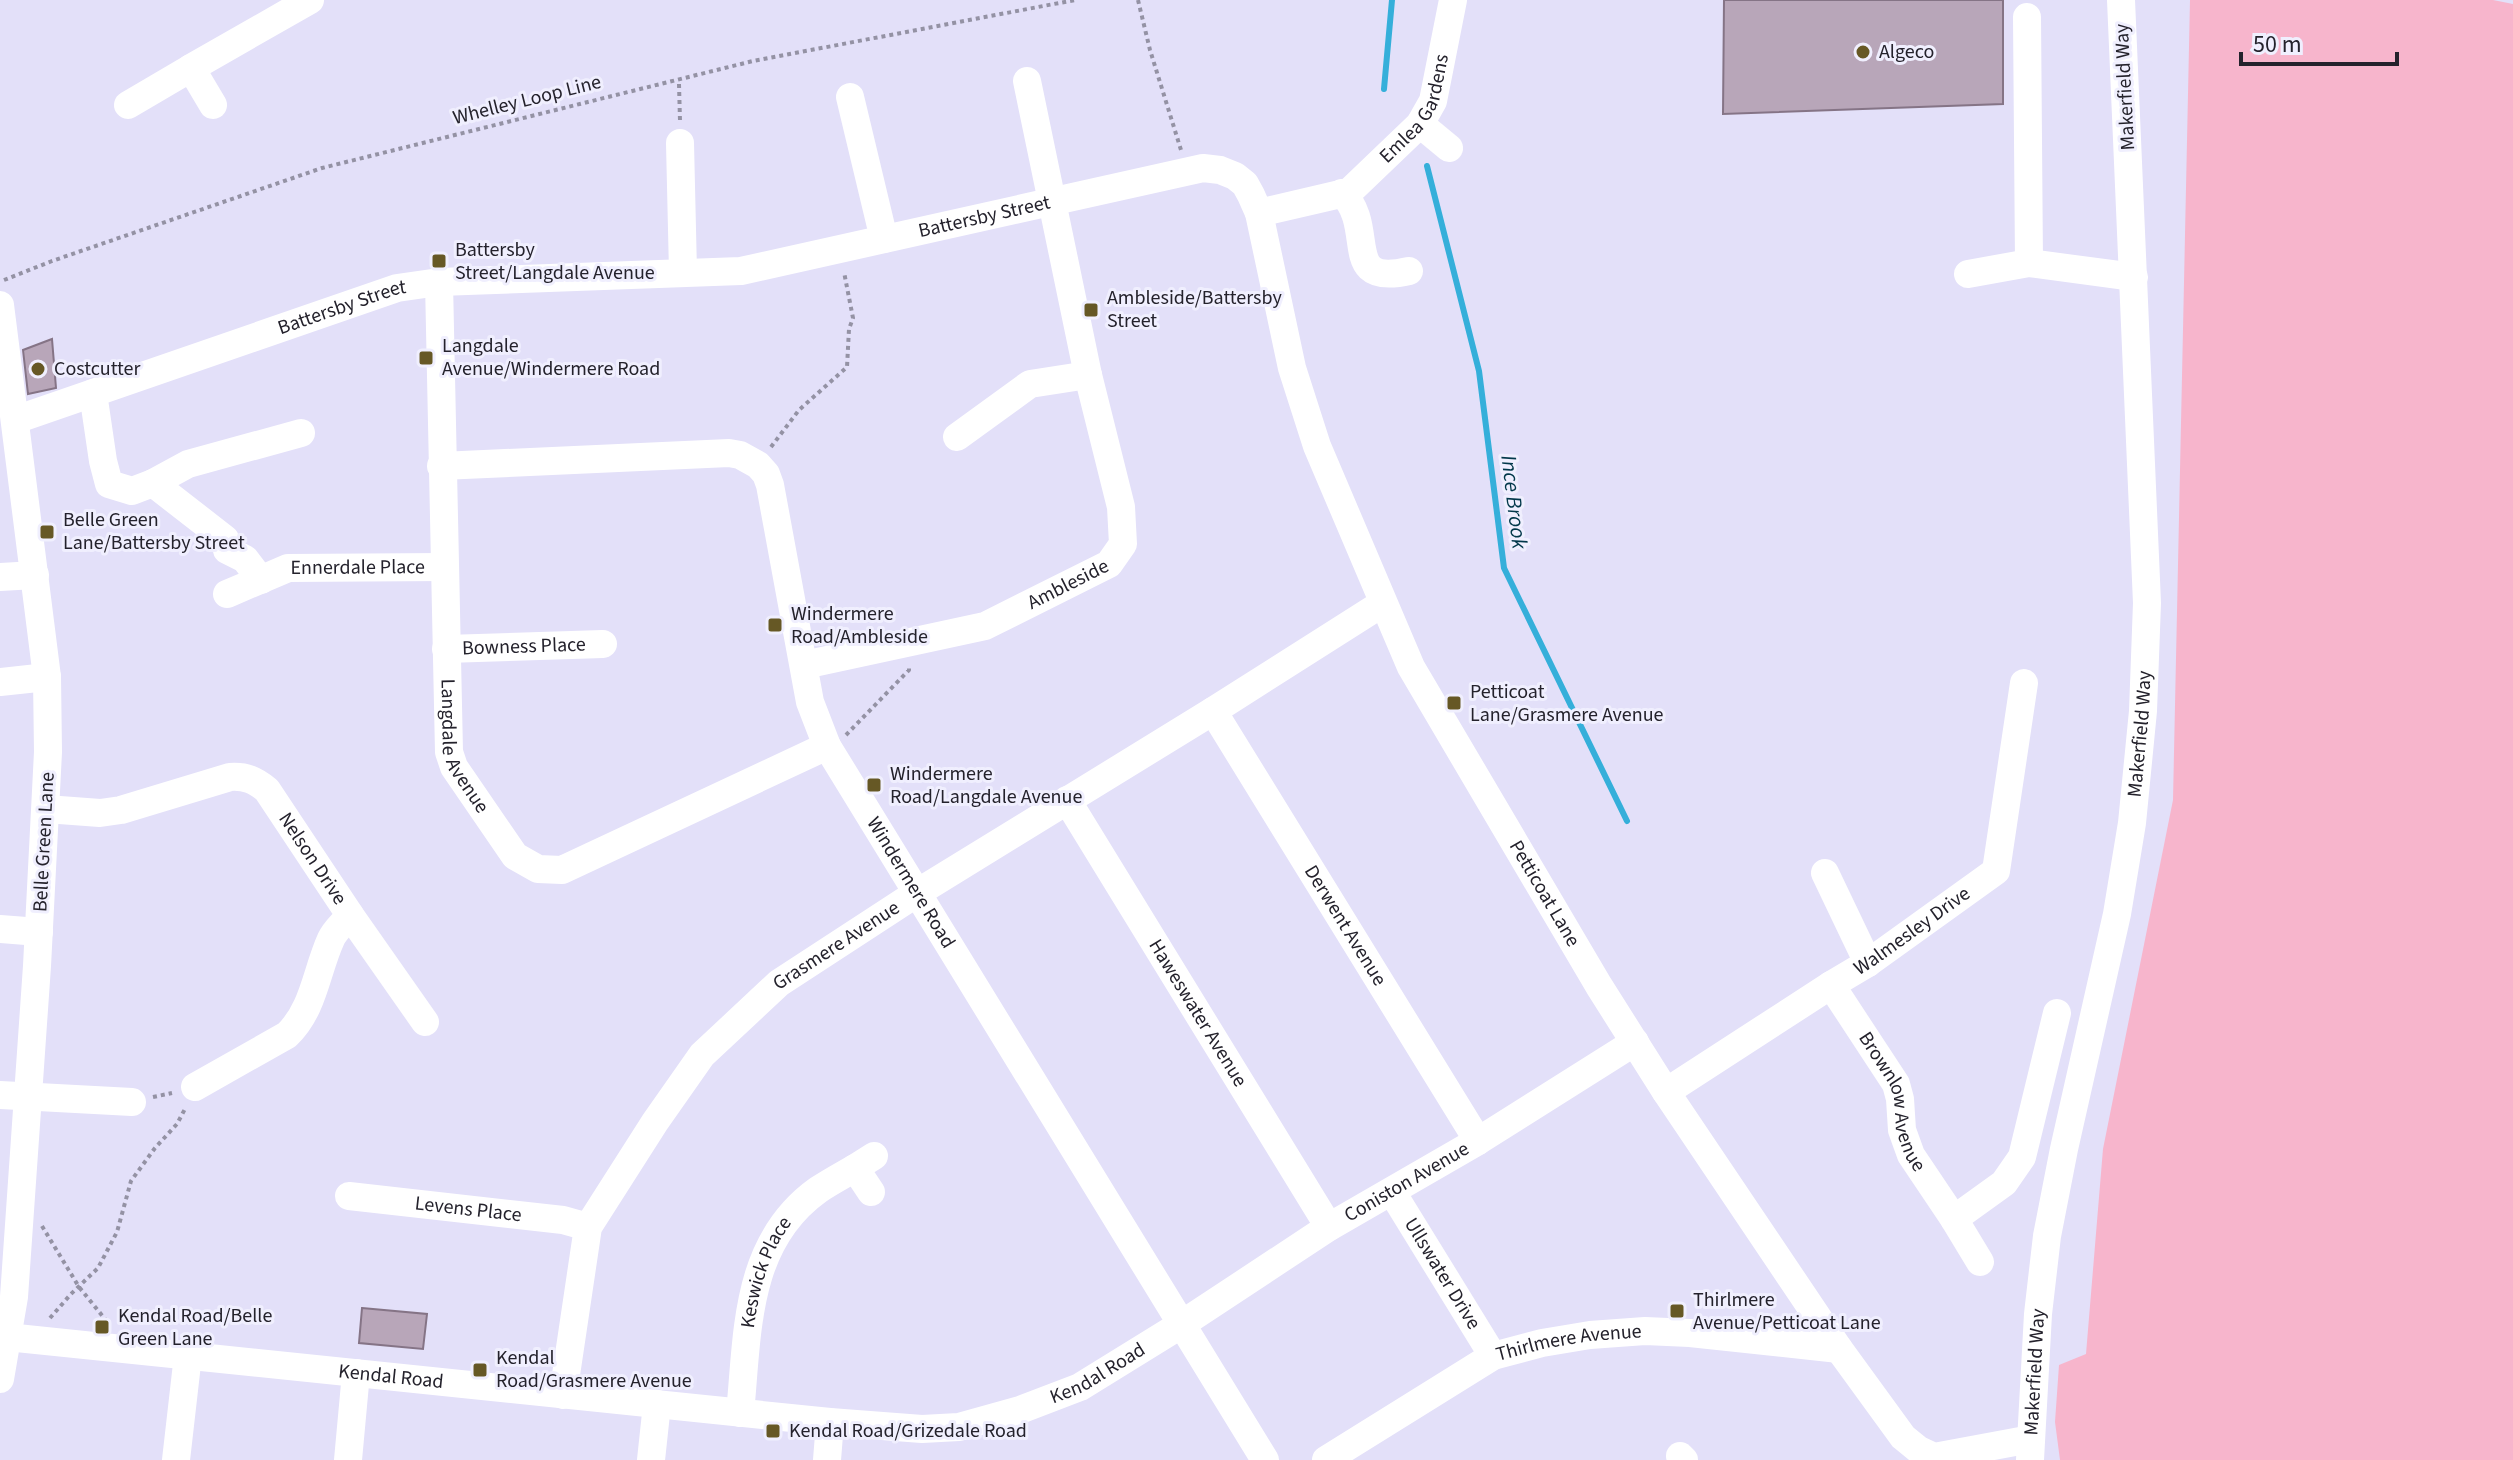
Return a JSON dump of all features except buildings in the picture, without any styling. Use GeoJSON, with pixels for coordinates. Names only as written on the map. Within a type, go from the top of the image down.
{"type":"FeatureCollection","features":[{"type":"Feature","properties":{"kind":"street"},"geometry":{"type":"LineString","coordinates":[[128,105],[310,0]]}},
{"type":"Feature","properties":{"kind":"street","name":"Emlea Gardens"},"geometry":{"type":"LineString","coordinates":[[1259,213],[1349,192],[1420,124],[1433,101],[1453,0]]}},
{"type":"Feature","properties":{"kind":"street","name":"Makerfield Way"},"geometry":{"type":"LineString","coordinates":[[2031,1450],[2038,1314],[2047,1236],[2117,914],[2132,823],[2143,711],[2147,603],[2121,0]]}},
{"type":"Feature","properties":{"kind":"street"},"geometry":{"type":"LineString","coordinates":[[2027,17],[2029,263]]}},
{"type":"Feature","properties":{"kind":"street"},"geometry":{"type":"LineString","coordinates":[[191,68],[213,105]]}},
{"type":"Feature","properties":{"kind":"street","name":"Ambleside"},"geometry":{"type":"LineString","coordinates":[[804,665],[985,626],[1109,564],[1123,544],[1121,507],[1088,375],[1027,81]]}},
{"type":"Feature","properties":{"kind":"street"},"geometry":{"type":"LineString","coordinates":[[850,97],[884,239]]}},
{"type":"Feature","properties":{"kind":"street"},"geometry":{"type":"LineString","coordinates":[[1420,124],[1449,148]]}},
{"type":"Feature","properties":{"kind":"street"},"geometry":{"type":"LineString","coordinates":[[680,143],[683,272]]}},
{"type":"Feature","properties":{"kind":"street","name":"Battersby Street"},"geometry":{"type":"LineString","coordinates":[[15,420],[397,288],[439,282],[741,271],[1203,168],[1235,176]]}},
{"type":"Feature","properties":{"kind":"street","name":"Petticoat Lane"},"geometry":{"type":"LineString","coordinates":[[1235,176],[1245,184],[1259,213],[1292,368],[1317,446],[1411,667],[1666,1092],[1839,1349],[1903,1437],[1919,1450],[1942,1458],[2031,1450]]}},
{"type":"Feature","properties":{"kind":"street"},"geometry":{"type":"LineString","coordinates":[[1342,193],[1354,204],[1363,259],[1371,270],[1387,276],[1409,271]]}},
{"type":"Feature","properties":{"kind":"street"},"geometry":{"type":"LineString","coordinates":[[1968,274],[2029,263],[2134,277]]}},
{"type":"Feature","properties":{"kind":"street","name":"Langdale Avenue"},"geometry":{"type":"LineString","coordinates":[[439,282],[449,752],[454,767],[515,856],[538,869],[562,870],[827,746]]}},
{"type":"Feature","properties":{"kind":"street","name":"Belle Green Lane"},"geometry":{"type":"LineString","coordinates":[[0,305],[47,677],[46,809],[39,932],[22,1194],[7,1296],[18,1339],[0,1379]]}},
{"type":"Feature","properties":{"kind":"street"},"geometry":{"type":"LineString","coordinates":[[957,437],[1030,384],[1088,375]]}},
{"type":"Feature","properties":{"kind":"street"},"geometry":{"type":"LineString","coordinates":[[93,393],[109,484],[132,491],[188,464],[301,433]]}},
{"type":"Feature","properties":{"kind":"street","name":"Windermere Road"},"geometry":{"type":"LineString","coordinates":[[441,466],[729,453],[750,459],[766,474],[810,702],[827,746],[1265,1460]]}},
{"type":"Feature","properties":{"kind":"street"},"geometry":{"type":"LineString","coordinates":[[153,483],[225,539],[227,550],[253,569]]}},
{"type":"Feature","properties":{"kind":"street","name":"Ennerdale Place"},"geometry":{"type":"LineString","coordinates":[[227,594],[253,569],[445,567]]}},
{"type":"Feature","properties":{"kind":"street"},"geometry":{"type":"LineString","coordinates":[[0,577],[35,575]]}},
{"type":"Feature","properties":{"kind":"street","name":"Grasmere Avenue"},"geometry":{"type":"LineString","coordinates":[[563,1395],[588,1227],[702,1055],[779,983],[917,893],[1383,603]]}},
{"type":"Feature","properties":{"kind":"street","name":"Bowness Place"},"geometry":{"type":"LineString","coordinates":[[446,649],[603,644]]}},
{"type":"Feature","properties":{"kind":"street"},"geometry":{"type":"LineString","coordinates":[[0,682],[47,677]]}},
{"type":"Feature","properties":{"kind":"street","name":"Walmesley Drive"},"geometry":{"type":"LineString","coordinates":[[1666,1092],[1868,963],[1996,871],[2024,683]]}},
{"type":"Feature","properties":{"kind":"street","name":"Derwent Avenue"},"geometry":{"type":"LineString","coordinates":[[1213,711],[1478,1141]]}},
{"type":"Feature","properties":{"kind":"street","name":"Nelson Drive"},"geometry":{"type":"LineString","coordinates":[[46,809],[100,813],[121,810],[230,777],[243,776],[267,790],[350,915],[332,936],[306,1012],[297,1025],[287,1035],[195,1087]]}},
{"type":"Feature","properties":{"kind":"street","name":"Haweswater Avenue"},"geometry":{"type":"LineString","coordinates":[[1067,800],[1329,1227]]}},
{"type":"Feature","properties":{"kind":"street"},"geometry":{"type":"LineString","coordinates":[[1825,873],[1868,963]]}},
{"type":"Feature","properties":{"kind":"street"},"geometry":{"type":"LineString","coordinates":[[350,915],[425,1022]]}},
{"type":"Feature","properties":{"kind":"street"},"geometry":{"type":"LineString","coordinates":[[0,929],[39,932]]}},
{"type":"Feature","properties":{"kind":"street","name":"Brownlow Avenue"},"geometry":{"type":"LineString","coordinates":[[1831,985],[1896,1084],[1902,1130],[1911,1155],[1980,1262]]}},
{"type":"Feature","properties":{"kind":"street"},"geometry":{"type":"LineString","coordinates":[[1954,1219],[2004,1183],[2022,1157],[2057,1013]]}},
{"type":"Feature","properties":{"kind":"street","name":"Coniston Avenue"},"geometry":{"type":"LineString","coordinates":[[1182,1324],[1329,1227],[1478,1141],[1635,1042]]}},
{"type":"Feature","properties":{"kind":"street"},"geometry":{"type":"LineString","coordinates":[[0,1095],[132,1102]]}},
{"type":"Feature","properties":{"kind":"street","name":"Keswick Place"},"geometry":{"type":"LineString","coordinates":[[740,1413],[753,1293],[762,1260],[777,1233],[817,1191],[864,1162],[871,1192]]}},
{"type":"Feature","properties":{"kind":"street","name":"Ullswater Drive"},"geometry":{"type":"LineString","coordinates":[[1392,1192],[1493,1356]]}},
{"type":"Feature","properties":{"kind":"street","name":"Levens Place"},"geometry":{"type":"LineString","coordinates":[[349,1196],[563,1220],[588,1227]]}},
{"type":"Feature","properties":{"kind":"street","name":"Kendal Road"},"geometry":{"type":"LineString","coordinates":[[18,1339],[830,1422],[934,1429],[959,1427],[1020,1410],[1080,1387],[1182,1324]]}},
{"type":"Feature","properties":{"kind":"street","name":"Thirlmere Avenue"},"geometry":{"type":"LineString","coordinates":[[1326,1460],[1493,1356],[1542,1343],[1645,1331],[1839,1349]]}},
{"type":"Feature","properties":{"kind":"street"},"geometry":{"type":"LineString","coordinates":[[176,1460],[188,1355]]}},
{"type":"Feature","properties":{"kind":"street"},"geometry":{"type":"LineString","coordinates":[[348,1460],[356,1373]]}},
{"type":"Feature","properties":{"kind":"street"},"geometry":{"type":"LineString","coordinates":[[651,1460],[657,1404]]}},
{"type":"Feature","properties":{"kind":"street"},"geometry":{"type":"LineString","coordinates":[[827,1460],[830,1422]]}},
{"type":"Feature","properties":{"kind":"path","name":"Whelley Loop Line"},"geometry":{"type":"LineString","coordinates":[[0,282],[52,261],[322,168],[753,61],[1075,0]]}},
{"type":"Feature","properties":{"kind":"path"},"geometry":{"type":"LineString","coordinates":[[1138,0],[1187,172]]}},
{"type":"Feature","properties":{"kind":"path"},"geometry":{"type":"LineString","coordinates":[[679,84],[680,104]]}},
{"type":"Feature","properties":{"kind":"path"},"geometry":{"type":"LineString","coordinates":[[784,428],[814,395],[847,367],[849,329],[853,318],[840,249]]}},
{"type":"Feature","properties":{"kind":"path"},"geometry":{"type":"LineString","coordinates":[[827,746],[847,734],[909,670],[911,642]]}},
{"type":"Feature","properties":{"kind":"path"},"geometry":{"type":"LineString","coordinates":[[132,1102],[195,1087]]}},
{"type":"Feature","properties":{"kind":"path"},"geometry":{"type":"LineString","coordinates":[[18,1339],[98,1268],[117,1232],[131,1181],[177,1124],[195,1087]]}},
{"type":"Feature","properties":{"kind":"path"},"geometry":{"type":"LineString","coordinates":[[22,1194],[79,1287],[126,1349]]}},
{"type":"Feature","properties":{"kind":"shaded area"},"geometry":{"type":"Polygon","coordinates":[[[2190,0],[2493,0],[2513,4],[2513,1460],[2060,1460],[2055,1422],[2059,1365],[2086,1354],[2103,1149],[2173,800],[2190,0]]]}},
{"type":"Feature","properties":{"kind":"waterway","name":"Ince Brook"},"geometry":{"type":"LineString","coordinates":[[1384,89],[1392,0]]}},
{"type":"Feature","properties":{"kind":"waterway","name":"Ince Brook"},"geometry":{"type":"LineString","coordinates":[[1427,166],[1479,371],[1504,568],[1627,821]]}},
{"type":"Feature","properties":{"kind":"place","name":"Algeco"},"geometry":{"type":"Point","coordinates":[1863,52]}},
{"type":"Feature","properties":{"kind":"place","name":"Battersby Street/Langdale Avenue"},"geometry":{"type":"Point","coordinates":[439,261]}},
{"type":"Feature","properties":{"kind":"place","name":"Ambleside/Battersby Street"},"geometry":{"type":"Point","coordinates":[1091,310]}},
{"type":"Feature","properties":{"kind":"place","name":"Langdale Avenue/Windermere Road"},"geometry":{"type":"Point","coordinates":[426,358]}},
{"type":"Feature","properties":{"kind":"place","name":"Costcutter"},"geometry":{"type":"Point","coordinates":[38,369]}},
{"type":"Feature","properties":{"kind":"place","name":"Belle Green Lane/Battersby Street"},"geometry":{"type":"Point","coordinates":[47,532]}},
{"type":"Feature","properties":{"kind":"place","name":"Windermere Road/Ambleside"},"geometry":{"type":"Point","coordinates":[775,625]}},
{"type":"Feature","properties":{"kind":"place","name":"Petticoat Lane/Grasmere Avenue"},"geometry":{"type":"Point","coordinates":[1454,703]}},
{"type":"Feature","properties":{"kind":"place","name":"Windermere Road/Langdale Avenue"},"geometry":{"type":"Point","coordinates":[874,785]}},
{"type":"Feature","properties":{"kind":"place","name":"Thirlmere Avenue/Petticoat Lane"},"geometry":{"type":"Point","coordinates":[1677,1311]}},
{"type":"Feature","properties":{"kind":"place","name":"Kendal Road/Belle Green Lane"},"geometry":{"type":"Point","coordinates":[102,1327]}},
{"type":"Feature","properties":{"kind":"place","name":"Kendal Road/Grasmere Avenue"},"geometry":{"type":"Point","coordinates":[480,1370]}},
{"type":"Feature","properties":{"kind":"place","name":"Kendal Road/Grizedale Road"},"geometry":{"type":"Point","coordinates":[773,1431]}}]}
